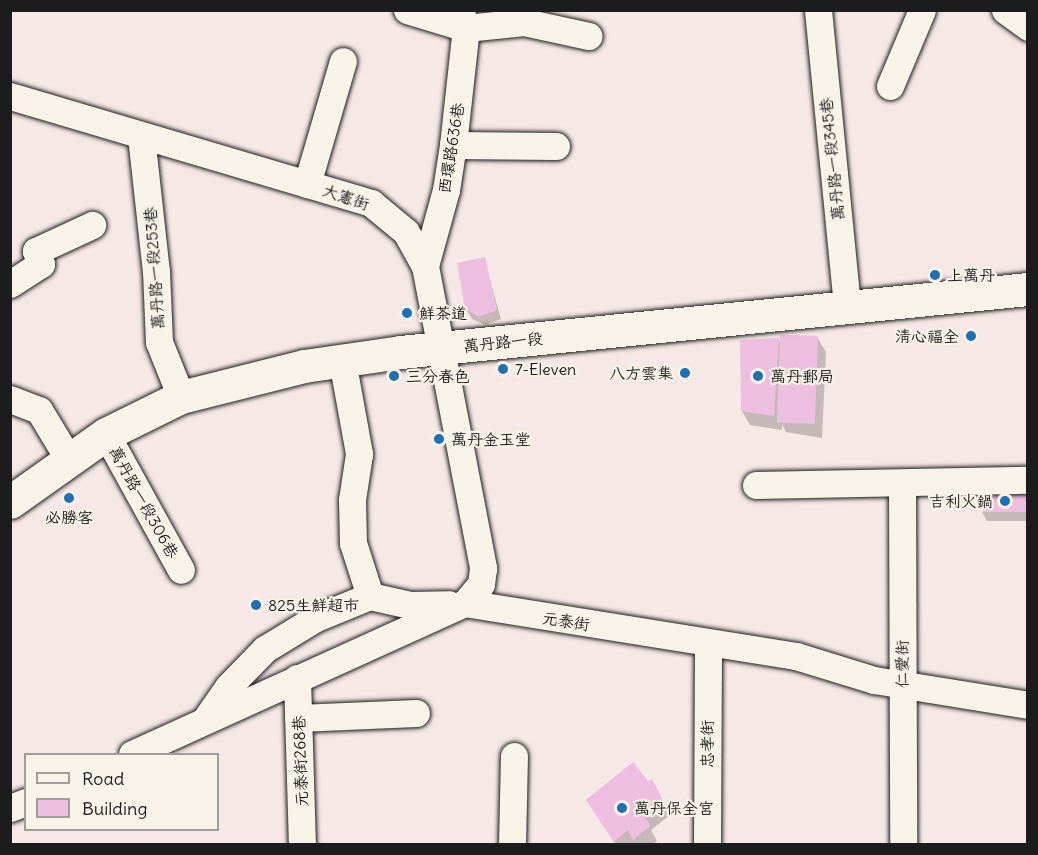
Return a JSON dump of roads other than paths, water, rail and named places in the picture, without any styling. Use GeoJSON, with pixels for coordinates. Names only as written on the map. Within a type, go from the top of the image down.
{"type":"FeatureCollection","features":[{"type":"Feature","properties":{"kind":"main road","name":"萬丹路一段"},"geometry":{"type":"LineString","coordinates":[[10,502],[68,458],[106,434],[181,397],[342,360],[440,348],[1028,289]]}},
{"type":"Feature","properties":{"kind":"street"},"geometry":{"type":"LineString","coordinates":[[407,10],[463,19],[524,22],[588,36]]}},
{"type":"Feature","properties":{"kind":"street","name":"萬丹路一段345巷"},"geometry":{"type":"LineString","coordinates":[[818,10],[847,307]]}},
{"type":"Feature","properties":{"kind":"street"},"geometry":{"type":"LineString","coordinates":[[890,86],[922,10]]}},
{"type":"Feature","properties":{"kind":"street"},"geometry":{"type":"LineString","coordinates":[[1005,10],[1028,27]]}},
{"type":"Feature","properties":{"kind":"street","name":"西環路636巷"},"geometry":{"type":"LineString","coordinates":[[425,266],[446,190],[453,145],[463,19]]}},
{"type":"Feature","properties":{"kind":"street"},"geometry":{"type":"LineString","coordinates":[[308,184],[344,61]]}},
{"type":"Feature","properties":{"kind":"street","name":"大憲街"},"geometry":{"type":"LineString","coordinates":[[10,96],[371,202],[406,232],[425,266],[483,568],[481,584],[465,603]]}},
{"type":"Feature","properties":{"kind":"street","name":"萬丹路一段253巷"},"geometry":{"type":"LineString","coordinates":[[141,136],[156,271],[159,342],[181,397]]}},
{"type":"Feature","properties":{"kind":"street"},"geometry":{"type":"LineString","coordinates":[[453,145],[556,146]]}},
{"type":"Feature","properties":{"kind":"street"},"geometry":{"type":"LineString","coordinates":[[10,284],[41,264],[36,251],[92,225]]}},
{"type":"Feature","properties":{"kind":"street"},"geometry":{"type":"LineString","coordinates":[[204,721],[228,687],[265,649],[316,618],[370,596],[353,543],[352,500],[359,454],[342,360]]}},
{"type":"Feature","properties":{"kind":"street"},"geometry":{"type":"LineString","coordinates":[[10,399],[39,410],[68,458]]}},
{"type":"Feature","properties":{"kind":"street","name":"萬丹路一段306巷"},"geometry":{"type":"LineString","coordinates":[[106,434],[181,570]]}},
{"type":"Feature","properties":{"kind":"street"},"geometry":{"type":"LineString","coordinates":[[756,485],[1028,480]]}},
{"type":"Feature","properties":{"kind":"street","name":"仁愛街"},"geometry":{"type":"LineString","coordinates":[[902,483],[903,844]]}},
{"type":"Feature","properties":{"kind":"street","name":"元泰街"},"geometry":{"type":"LineString","coordinates":[[370,596],[410,605],[465,603],[708,644],[796,656],[902,686],[1028,705]]}},
{"type":"Feature","properties":{"kind":"street"},"geometry":{"type":"LineString","coordinates":[[134,753],[465,603]]}},
{"type":"Feature","properties":{"kind":"street","name":"忠孝街"},"geometry":{"type":"LineString","coordinates":[[707,844],[708,644]]}},
{"type":"Feature","properties":{"kind":"street","name":"元泰街268巷"},"geometry":{"type":"LineString","coordinates":[[297,678],[302,844]]}},
{"type":"Feature","properties":{"kind":"street"},"geometry":{"type":"LineString","coordinates":[[298,718],[416,712]]}},
{"type":"Feature","properties":{"kind":"street"},"geometry":{"type":"LineString","coordinates":[[512,844],[514,756]]}},
{"type":"Feature","properties":{"kind":"place","name":"上萬丹"},"geometry":{"type":"Point","coordinates":[935,275]}},
{"type":"Feature","properties":{"kind":"place","name":"鮮茶道"},"geometry":{"type":"Point","coordinates":[407,313]}},
{"type":"Feature","properties":{"kind":"place","name":"清心福全"},"geometry":{"type":"Point","coordinates":[971,336]}},
{"type":"Feature","properties":{"kind":"place","name":"7-Eleven"},"geometry":{"type":"Point","coordinates":[503,369]}},
{"type":"Feature","properties":{"kind":"place","name":"八方雲集"},"geometry":{"type":"Point","coordinates":[685,373]}},
{"type":"Feature","properties":{"kind":"place","name":"三分春色"},"geometry":{"type":"Point","coordinates":[394,376]}},
{"type":"Feature","properties":{"kind":"place","name":"萬丹郵局"},"geometry":{"type":"Point","coordinates":[758,376]}},
{"type":"Feature","properties":{"kind":"place","name":"萬丹金玉堂"},"geometry":{"type":"Point","coordinates":[439,439]}},
{"type":"Feature","properties":{"kind":"place","name":"必勝客"},"geometry":{"type":"Point","coordinates":[69,498]}},
{"type":"Feature","properties":{"kind":"place","name":"吉利火鍋"},"geometry":{"type":"Point","coordinates":[1005,501]}},
{"type":"Feature","properties":{"kind":"place","name":"825生鮮超市"},"geometry":{"type":"Point","coordinates":[256,605]}},
{"type":"Feature","properties":{"kind":"place","name":"萬丹保全宮"},"geometry":{"type":"Point","coordinates":[622,808]}}]}
